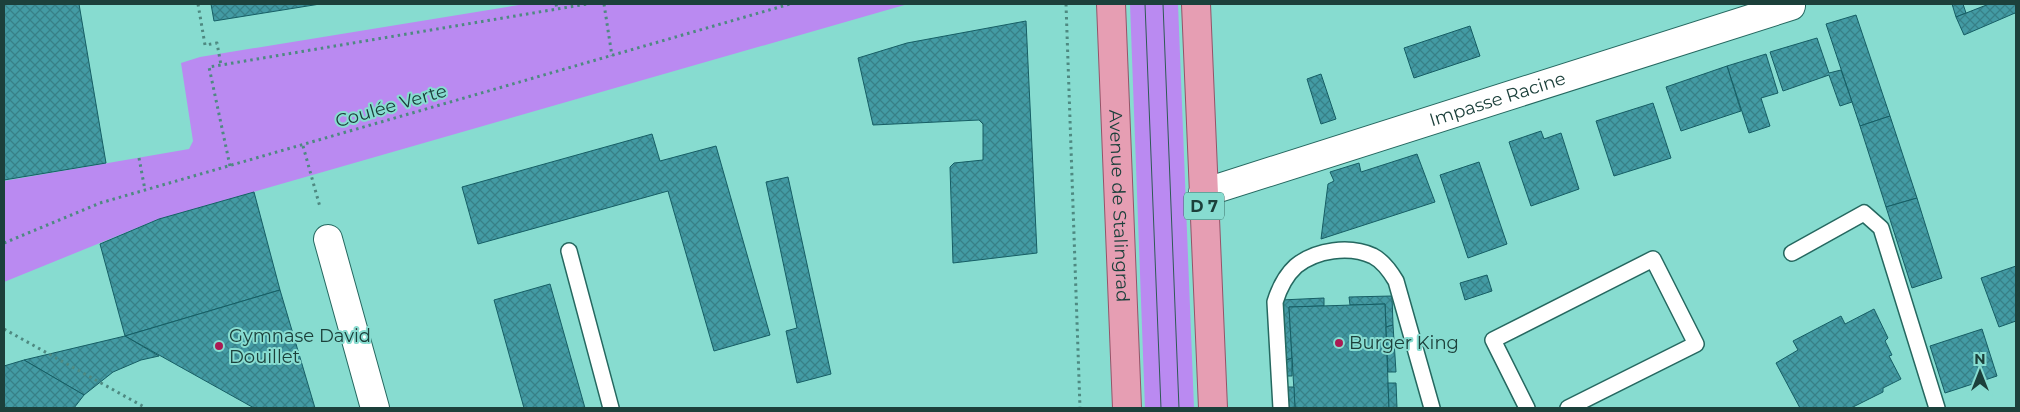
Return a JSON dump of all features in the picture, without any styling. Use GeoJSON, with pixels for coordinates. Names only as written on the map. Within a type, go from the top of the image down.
{"type":"FeatureCollection","features":[{"type":"Feature","properties":{"kind":"main road","name":"Avenue de Stalingrad"},"geometry":{"type":"LineString","coordinates":[[1111,4],[1127,408]]}},
{"type":"Feature","properties":{"kind":"main road","name":"D 7"},"geometry":{"type":"LineString","coordinates":[[1196,4],[1213,408]]}},
{"type":"Feature","properties":{"kind":"street","name":"Impasse Racine"},"geometry":{"type":"LineString","coordinates":[[1203,193],[1791,6]]}},
{"type":"Feature","properties":{"kind":"street"},"geometry":{"type":"LineString","coordinates":[[328,239],[375,408]]}},
{"type":"Feature","properties":{"kind":"lane"},"geometry":{"type":"LineString","coordinates":[[1792,252],[1864,213],[1881,228],[1937,408]]}},
{"type":"Feature","properties":{"kind":"lane"},"geometry":{"type":"LineString","coordinates":[[1281,408],[1275,302],[1278,291],[1284,280],[1296,267],[1312,256],[1344,250],[1374,256],[1384,264],[1396,281],[1432,408]]}},
{"type":"Feature","properties":{"kind":"lane"},"geometry":{"type":"LineString","coordinates":[[569,251],[611,408]]}},
{"type":"Feature","properties":{"kind":"lane"},"geometry":{"type":"LineString","coordinates":[[1527,408],[1493,340],[1653,259],[1696,344],[1568,408]]}},
{"type":"Feature","properties":{"kind":"path"},"geometry":{"type":"LineString","coordinates":[[198,4],[205,45],[217,43],[221,65]]}},
{"type":"Feature","properties":{"kind":"path"},"geometry":{"type":"LineString","coordinates":[[556,4],[557,9]]}},
{"type":"Feature","properties":{"kind":"path"},"geometry":{"type":"LineString","coordinates":[[230,166],[209,67],[587,4]]}},
{"type":"Feature","properties":{"kind":"path"},"geometry":{"type":"LineString","coordinates":[[604,4],[612,56]]}},
{"type":"Feature","properties":{"kind":"path","name":"Coulée Verte"},"geometry":{"type":"LineString","coordinates":[[4,243],[100,204],[145,190],[303,146],[790,4]]}},
{"type":"Feature","properties":{"kind":"path"},"geometry":{"type":"LineString","coordinates":[[1066,4],[1080,408]]}},
{"type":"Feature","properties":{"kind":"path"},"geometry":{"type":"LineString","coordinates":[[303,146],[328,239]]}},
{"type":"Feature","properties":{"kind":"path"},"geometry":{"type":"LineString","coordinates":[[139,158],[145,190]]}},
{"type":"Feature","properties":{"kind":"path"},"geometry":{"type":"LineString","coordinates":[[4,329],[146,408]]}},
{"type":"Feature","properties":{"kind":"shaded area"},"geometry":{"type":"Polygon","coordinates":[[[525,4],[908,4],[159,219],[4,282],[4,181],[189,149],[193,141],[181,63],[200,57],[525,4]]]}},
{"type":"Feature","properties":{"kind":"shaded area"},"geometry":{"type":"Polygon","coordinates":[[[1130,4],[1178,4],[1194,408],[1145,408],[1130,4]]]}},
{"type":"Feature","properties":{"kind":"building"},"geometry":{"type":"Polygon","coordinates":[[[4,4],[79,4],[106,163],[4,180],[4,4]]]}},
{"type":"Feature","properties":{"kind":"building"},"geometry":{"type":"Polygon","coordinates":[[[211,4],[320,4],[214,21],[211,4]]]}},
{"type":"Feature","properties":{"kind":"building"},"geometry":{"type":"Polygon","coordinates":[[[1952,4],[1963,4],[1966,13],[1956,17],[1952,4]]]}},
{"type":"Feature","properties":{"kind":"building"},"geometry":{"type":"Polygon","coordinates":[[[1989,4],[2016,4],[2016,15],[2015,13],[1964,35],[1956,17],[1989,4]]]}},
{"type":"Feature","properties":{"kind":"building"},"geometry":{"type":"Polygon","coordinates":[[[1856,15],[1890,116],[1860,126],[1826,24],[1856,15]]]}},
{"type":"Feature","properties":{"kind":"building"},"geometry":{"type":"Polygon","coordinates":[[[1026,21],[1037,253],[953,263],[950,167],[954,163],[983,160],[983,124],[979,120],[873,125],[858,58],[907,43],[1026,21]]]}},
{"type":"Feature","properties":{"kind":"building"},"geometry":{"type":"Polygon","coordinates":[[[1470,26],[1480,56],[1414,78],[1404,48],[1470,26]]]}},
{"type":"Feature","properties":{"kind":"building"},"geometry":{"type":"Polygon","coordinates":[[[1817,38],[1829,73],[1841,70],[1852,102],[1840,106],[1829,75],[1783,91],[1770,52],[1817,38]]]}},
{"type":"Feature","properties":{"kind":"building"},"geometry":{"type":"Polygon","coordinates":[[[1766,54],[1778,93],[1761,98],[1770,126],[1749,133],[1727,66],[1766,54]]]}},
{"type":"Feature","properties":{"kind":"building"},"geometry":{"type":"Polygon","coordinates":[[[1727,66],[1741,111],[1681,131],[1666,87],[1727,66]]]}},
{"type":"Feature","properties":{"kind":"building"},"geometry":{"type":"Polygon","coordinates":[[[1321,74],[1336,119],[1321,124],[1307,79],[1321,74]]]}},
{"type":"Feature","properties":{"kind":"building"},"geometry":{"type":"Polygon","coordinates":[[[1653,103],[1671,158],[1614,176],[1596,121],[1653,103]]]}},
{"type":"Feature","properties":{"kind":"building"},"geometry":{"type":"Polygon","coordinates":[[[1890,116],[1917,198],[1886,207],[1860,126],[1890,116]]]}},
{"type":"Feature","properties":{"kind":"building"},"geometry":{"type":"Polygon","coordinates":[[[1541,131],[1544,139],[1561,133],[1579,189],[1531,206],[1509,142],[1541,131]]]}},
{"type":"Feature","properties":{"kind":"building"},"geometry":{"type":"Polygon","coordinates":[[[652,134],[660,161],[716,146],[770,335],[714,351],[668,191],[478,244],[462,187],[652,134]]]}},
{"type":"Feature","properties":{"kind":"building"},"geometry":{"type":"Polygon","coordinates":[[[1417,154],[1435,202],[1321,239],[1328,184],[1334,181],[1330,172],[1359,163],[1361,172],[1417,154]]]}},
{"type":"Feature","properties":{"kind":"building"},"geometry":{"type":"Polygon","coordinates":[[[1479,162],[1507,244],[1468,258],[1440,175],[1479,162]]]}},
{"type":"Feature","properties":{"kind":"building"},"geometry":{"type":"Polygon","coordinates":[[[788,177],[831,374],[797,383],[786,331],[797,328],[766,182],[788,177]]]}},
{"type":"Feature","properties":{"kind":"building"},"geometry":{"type":"Polygon","coordinates":[[[254,192],[280,290],[125,336],[100,244],[159,219],[254,192]]]}},
{"type":"Feature","properties":{"kind":"building"},"geometry":{"type":"Polygon","coordinates":[[[1917,198],[1942,278],[1912,288],[1886,207],[1917,198]]]}},
{"type":"Feature","properties":{"kind":"building"},"geometry":{"type":"Polygon","coordinates":[[[2016,266],[2016,321],[1999,327],[1981,278],[2016,266]]]}},
{"type":"Feature","properties":{"kind":"building"},"geometry":{"type":"Polygon","coordinates":[[[1487,275],[1492,291],[1465,300],[1460,283],[1487,275]]]}},
{"type":"Feature","properties":{"kind":"building"},"geometry":{"type":"Polygon","coordinates":[[[550,284],[585,408],[524,408],[494,300],[550,284]]]}},
{"type":"Feature","properties":{"kind":"building","name":"Gymnase David Douillet"},"geometry":{"type":"Polygon","coordinates":[[[280,290],[315,408],[254,408],[125,336],[280,290]]]}},
{"type":"Feature","properties":{"kind":"building"},"geometry":{"type":"Polygon","coordinates":[[[1392,296],[1393,325],[1386,327],[1385,304],[1350,305],[1349,297],[1392,296]]]}},
{"type":"Feature","properties":{"kind":"building"},"geometry":{"type":"Polygon","coordinates":[[[1324,298],[1324,306],[1289,307],[1292,358],[1284,361],[1281,300],[1324,298]]]}},
{"type":"Feature","properties":{"kind":"building","name":"Burger King"},"geometry":{"type":"Polygon","coordinates":[[[1385,304],[1389,408],[1295,408],[1289,307],[1385,304]]]}},
{"type":"Feature","properties":{"kind":"building"},"geometry":{"type":"Polygon","coordinates":[[[1874,309],[1888,338],[1885,341],[1892,355],[1889,356],[1901,379],[1883,388],[1883,392],[1851,408],[1800,408],[1776,363],[1798,350],[1793,341],[1841,316],[1845,324],[1874,309]]]}},
{"type":"Feature","properties":{"kind":"building"},"geometry":{"type":"Polygon","coordinates":[[[1393,325],[1396,372],[1388,372],[1386,327],[1393,325]]]}},
{"type":"Feature","properties":{"kind":"building"},"geometry":{"type":"Polygon","coordinates":[[[1982,329],[1997,376],[1945,393],[1930,346],[1982,329]]]}},
{"type":"Feature","properties":{"kind":"building"},"geometry":{"type":"Polygon","coordinates":[[[125,336],[159,356],[141,360],[113,372],[84,395],[24,360],[125,336]]]}},
{"type":"Feature","properties":{"kind":"building"},"geometry":{"type":"Polygon","coordinates":[[[1292,358],[1292,376],[1284,376],[1284,361],[1292,358]]]}},
{"type":"Feature","properties":{"kind":"building"},"geometry":{"type":"Polygon","coordinates":[[[24,360],[84,395],[74,408],[4,408],[4,366],[24,360]]]}},
{"type":"Feature","properties":{"kind":"building"},"geometry":{"type":"Polygon","coordinates":[[[1388,383],[1396,383],[1397,408],[1389,408],[1388,383]]]}},
{"type":"Feature","properties":{"kind":"building"},"geometry":{"type":"Polygon","coordinates":[[[1286,387],[1294,387],[1295,408],[1287,408],[1286,387]]]}},
{"type":"Feature","properties":{"kind":"tram line"},"geometry":{"type":"LineString","coordinates":[[1145,4],[1161,408]]}},
{"type":"Feature","properties":{"kind":"tram line"},"geometry":{"type":"LineString","coordinates":[[1163,4],[1179,408]]}},
{"type":"Feature","properties":{"kind":"place","name":"Burger King"},"geometry":{"type":"Point","coordinates":[1339,343]}},
{"type":"Feature","properties":{"kind":"place","name":"Gymnase David Douillet"},"geometry":{"type":"Point","coordinates":[219,346]}}]}
